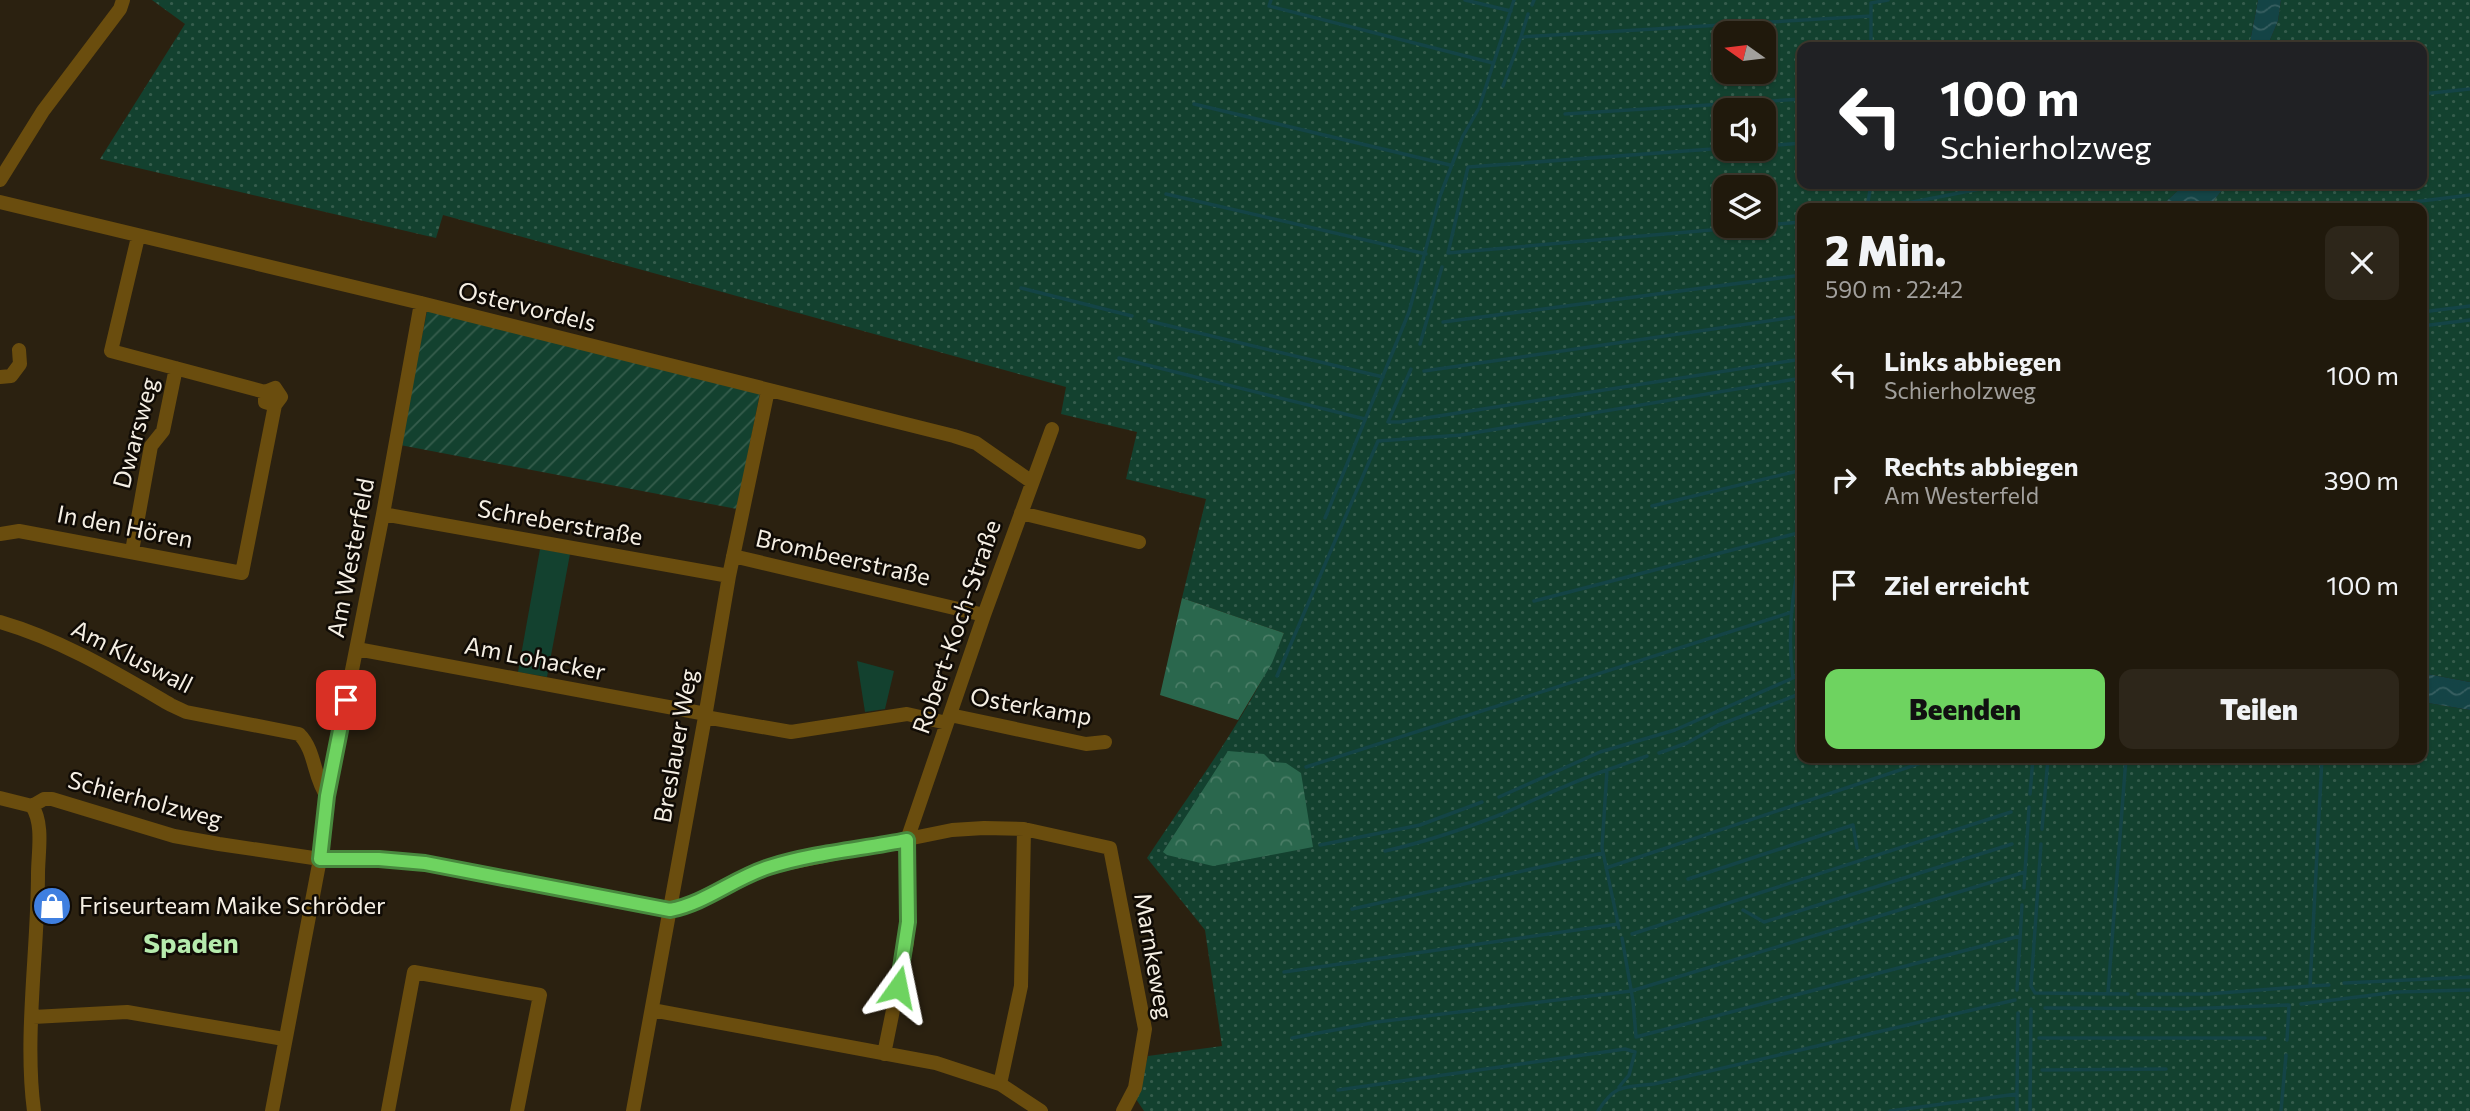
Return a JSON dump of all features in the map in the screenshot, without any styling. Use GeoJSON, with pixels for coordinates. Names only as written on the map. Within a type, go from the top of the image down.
{"type":"FeatureCollection","features":[{"type":"Feature","properties":{"kind":"street"},"geometry":{"type":"LineString","coordinates":[[0,180],[43,111],[120,9],[123,0]]}},
{"type":"Feature","properties":{"kind":"street","name":"Ostervordels"},"geometry":{"type":"LineString","coordinates":[[0,202],[421,303],[954,436],[976,443],[1032,482]]}},
{"type":"Feature","properties":{"kind":"street"},"geometry":{"type":"LineString","coordinates":[[138,237],[111,351],[176,368]]}},
{"type":"Feature","properties":{"kind":"street","name":"Am Westerfeld"},"geometry":{"type":"LineString","coordinates":[[272,1111],[320,859],[327,796],[383,514],[421,303]]}},
{"type":"Feature","properties":{"kind":"street"},"geometry":{"type":"LineString","coordinates":[[0,377],[11,376],[20,364],[19,350]]}},
{"type":"Feature","properties":{"kind":"street","name":"In den Hören"},"geometry":{"type":"LineString","coordinates":[[0,534],[19,531],[242,573],[275,405],[265,402],[265,392],[176,368]]}},
{"type":"Feature","properties":{"kind":"street","name":"Dwarsweg"},"geometry":{"type":"LineString","coordinates":[[132,551],[151,446],[163,431],[176,368]]}},
{"type":"Feature","properties":{"kind":"street","name":"Breslauer Weg"},"geometry":{"type":"LineString","coordinates":[[633,1111],[729,576],[768,390]]}},
{"type":"Feature","properties":{"kind":"street","name":"Robert-Koch-Straße"},"geometry":{"type":"LineString","coordinates":[[884,1054],[907,942],[907,840],[984,615],[1052,429]]}},
{"type":"Feature","properties":{"kind":"street"},"geometry":{"type":"LineString","coordinates":[[1021,513],[1139,542]]}},
{"type":"Feature","properties":{"kind":"street","name":"Schreberstraße"},"geometry":{"type":"LineString","coordinates":[[383,514],[729,576]]}},
{"type":"Feature","properties":{"kind":"street","name":"Brombeerstraße"},"geometry":{"type":"LineString","coordinates":[[733,556],[984,615]]}},
{"type":"Feature","properties":{"kind":"street","name":"Am Kluswall"},"geometry":{"type":"LineString","coordinates":[[0,622],[22,628],[75,651],[187,712],[299,734],[304,739],[320,786],[327,796]]}},
{"type":"Feature","properties":{"kind":"street","name":"Am Lohacker"},"geometry":{"type":"LineString","coordinates":[[357,649],[791,732],[907,714],[948,719]]}},
{"type":"Feature","properties":{"kind":"street","name":"Osterkamp"},"geometry":{"type":"LineString","coordinates":[[948,719],[1086,744],[1105,742]]}},
{"type":"Feature","properties":{"kind":"street"},"geometry":{"type":"LineString","coordinates":[[313,760],[336,751]]}},
{"type":"Feature","properties":{"kind":"street","name":"Schierholzweg"},"geometry":{"type":"LineString","coordinates":[[0,798],[32,806],[44,799],[52,799],[174,836],[320,859],[379,859],[425,863],[670,910]]}},
{"type":"Feature","properties":{"kind":"street"},"geometry":{"type":"LineString","coordinates":[[32,806],[39,821],[31,1068],[34,1111]]}},
{"type":"Feature","properties":{"kind":"street"},"geometry":{"type":"LineString","coordinates":[[670,910],[685,907],[743,877],[796,860],[952,830],[1024,829],[1021,986],[1000,1084]]}},
{"type":"Feature","properties":{"kind":"street","name":"Marnkeweg"},"geometry":{"type":"LineString","coordinates":[[1024,829],[1110,848],[1146,1029],[1135,1088],[1123,1111]]}},
{"type":"Feature","properties":{"kind":"street"},"geometry":{"type":"LineString","coordinates":[[387,1111],[414,972],[540,995],[517,1111]]}},
{"type":"Feature","properties":{"kind":"street"},"geometry":{"type":"LineString","coordinates":[[652,1010],[936,1063],[1000,1084],[1041,1111]]}},
{"type":"Feature","properties":{"kind":"street"},"geometry":{"type":"LineString","coordinates":[[33,1017],[127,1013],[284,1039]]}},
{"type":"Feature","properties":{"kind":"green space"},"geometry":{"type":"Polygon","coordinates":[[[152,0],[2258,0],[2250,42],[1797,42],[1797,189],[2180,189],[2164,203],[1797,203],[1797,763],[2427,763],[2427,703],[2470,710],[2470,1111],[1144,1111],[1136,1099],[1148,1056],[1222,1046],[1205,930],[1147,858],[1239,720],[1284,633],[1182,598],[1206,499],[1126,479],[1137,432],[1061,414],[1066,387],[443,215],[436,238],[100,159],[185,24],[152,0]]]}},
{"type":"Feature","properties":{"kind":"green space"},"geometry":{"type":"Polygon","coordinates":[[[2281,0],[2470,0],[2470,682],[2427,674],[2427,203],[2212,203],[2223,189],[2427,189],[2427,42],[2269,42],[2278,21],[2281,0]]]}},
{"type":"Feature","properties":{"kind":"green space"},"geometry":{"type":"Polygon","coordinates":[[[427,311],[760,393],[737,509],[400,445],[427,311]]]}},
{"type":"Feature","properties":{"kind":"green space"},"geometry":{"type":"Polygon","coordinates":[[[540,549],[570,554],[547,677],[518,672],[540,549]]]}},
{"type":"Feature","properties":{"kind":"green space"},"geometry":{"type":"Polygon","coordinates":[[[1182,598],[1284,633],[1272,663],[1238,720],[1160,695],[1182,598]]]}},
{"type":"Feature","properties":{"kind":"green space"},"geometry":{"type":"Polygon","coordinates":[[[857,661],[894,671],[885,709],[865,712],[857,661]]]}},
{"type":"Feature","properties":{"kind":"green space"},"geometry":{"type":"Polygon","coordinates":[[[1228,751],[1264,754],[1272,762],[1286,763],[1301,773],[1313,847],[1213,866],[1163,852],[1228,751]]]}},
{"type":"Feature","properties":{"kind":"water"},"geometry":{"type":"Polygon","coordinates":[[[2258,0],[2281,0],[2278,21],[2269,42],[2250,42],[2258,0]]]}},
{"type":"Feature","properties":{"kind":"water"},"geometry":{"type":"Polygon","coordinates":[[[2180,189],[2223,189],[2212,203],[2164,203],[2180,189]]]}},
{"type":"Feature","properties":{"kind":"water"},"geometry":{"type":"Polygon","coordinates":[[[2427,674],[2470,682],[2470,710],[2427,703],[2427,674]]]}},
{"type":"Feature","properties":{"kind":"waterway"},"geometry":{"type":"LineString","coordinates":[[1271,0],[1269,6],[1493,63]]}},
{"type":"Feature","properties":{"kind":"waterway"},"geometry":{"type":"LineString","coordinates":[[1465,0],[1511,11]]}},
{"type":"Feature","properties":{"kind":"waterway"},"geometry":{"type":"LineString","coordinates":[[1325,518],[1409,312],[1440,196],[1463,136],[1479,108],[1514,0]]}},
{"type":"Feature","properties":{"kind":"waterway"},"geometry":{"type":"LineString","coordinates":[[1532,5],[1534,0]]}},
{"type":"Feature","properties":{"kind":"waterway"},"geometry":{"type":"LineString","coordinates":[[1871,42],[1871,3],[1888,0]]}},
{"type":"Feature","properties":{"kind":"waterway"},"geometry":{"type":"LineString","coordinates":[[1521,37],[1528,14]]}},
{"type":"Feature","properties":{"kind":"waterway"},"geometry":{"type":"LineString","coordinates":[[1503,86],[1521,37],[1871,16]]}},
{"type":"Feature","properties":{"kind":"waterway"},"geometry":{"type":"LineString","coordinates":[[2427,93],[2470,89]]}},
{"type":"Feature","properties":{"kind":"waterway"},"geometry":{"type":"LineString","coordinates":[[1565,114],[1797,99]]}},
{"type":"Feature","properties":{"kind":"waterway"},"geometry":{"type":"LineString","coordinates":[[1194,104],[1450,165]]}},
{"type":"Feature","properties":{"kind":"waterway"},"geometry":{"type":"LineString","coordinates":[[1776,145],[1797,143]]}},
{"type":"Feature","properties":{"kind":"waterway"},"geometry":{"type":"LineString","coordinates":[[1713,149],[1468,167],[1448,253],[1713,230]]}},
{"type":"Feature","properties":{"kind":"waterway"},"geometry":{"type":"LineString","coordinates":[[1868,203],[1870,189]]}},
{"type":"Feature","properties":{"kind":"waterway"},"geometry":{"type":"LineString","coordinates":[[1908,203],[1980,189]]}},
{"type":"Feature","properties":{"kind":"waterway"},"geometry":{"type":"LineString","coordinates":[[1166,194],[1426,254]]}},
{"type":"Feature","properties":{"kind":"waterway"},"geometry":{"type":"LineString","coordinates":[[2405,203],[2470,195]]}},
{"type":"Feature","properties":{"kind":"waterway"},"geometry":{"type":"LineString","coordinates":[[1776,224],[1797,222]]}},
{"type":"Feature","properties":{"kind":"waterway"},"geometry":{"type":"LineString","coordinates":[[1420,344],[1442,267]]}},
{"type":"Feature","properties":{"kind":"waterway"},"geometry":{"type":"LineString","coordinates":[[1443,322],[1797,276]]}},
{"type":"Feature","properties":{"kind":"waterway"},"geometry":{"type":"LineString","coordinates":[[1021,288],[1132,316]]}},
{"type":"Feature","properties":{"kind":"waterway"},"geometry":{"type":"LineString","coordinates":[[2427,311],[2470,306]]}},
{"type":"Feature","properties":{"kind":"waterway"},"geometry":{"type":"LineString","coordinates":[[1424,371],[1797,317]]}},
{"type":"Feature","properties":{"kind":"waterway"},"geometry":{"type":"LineString","coordinates":[[2427,325],[2470,320]]}},
{"type":"Feature","properties":{"kind":"waterway"},"geometry":{"type":"LineString","coordinates":[[1149,321],[1383,377]]}},
{"type":"Feature","properties":{"kind":"waterway"},"geometry":{"type":"LineString","coordinates":[[1119,358],[1365,419]]}},
{"type":"Feature","properties":{"kind":"waterway"},"geometry":{"type":"LineString","coordinates":[[1411,369],[1388,422],[1797,360]]}},
{"type":"Feature","properties":{"kind":"waterway"},"geometry":{"type":"LineString","coordinates":[[1277,676],[1378,441],[1461,435],[1797,379]]}},
{"type":"Feature","properties":{"kind":"waterway"},"geometry":{"type":"LineString","coordinates":[[1652,506],[1797,471]]}},
{"type":"Feature","properties":{"kind":"waterway"},"geometry":{"type":"LineString","coordinates":[[1534,601],[1797,533]]}},
{"type":"Feature","properties":{"kind":"waterway"},"geometry":{"type":"LineString","coordinates":[[1797,576],[1790,646],[1793,678],[1797,676]]}},
{"type":"Feature","properties":{"kind":"waterway"},"geometry":{"type":"LineString","coordinates":[[1306,767],[1792,612]]}},
{"type":"Feature","properties":{"kind":"waterway"},"geometry":{"type":"LineString","coordinates":[[1499,797],[1600,752],[1675,730],[1793,678]]}},
{"type":"Feature","properties":{"kind":"waterway"},"geometry":{"type":"LineString","coordinates":[[1659,753],[1687,743],[1719,725],[1797,695]]}},
{"type":"Feature","properties":{"kind":"waterway"},"geometry":{"type":"LineString","coordinates":[[1619,928],[1602,848],[1607,770],[1647,756]]}},
{"type":"Feature","properties":{"kind":"waterway"},"geometry":{"type":"LineString","coordinates":[[1606,868],[1921,763]]}},
{"type":"Feature","properties":{"kind":"waterway"},"geometry":{"type":"LineString","coordinates":[[2030,794],[2033,763]]}},
{"type":"Feature","properties":{"kind":"waterway"},"geometry":{"type":"LineString","coordinates":[[2042,829],[2048,763]]}},
{"type":"Feature","properties":{"kind":"waterway"},"geometry":{"type":"LineString","coordinates":[[2108,993],[2126,763]]}},
{"type":"Feature","properties":{"kind":"waterway"},"geometry":{"type":"LineString","coordinates":[[2138,994],[2208,994],[2310,986],[2322,763]]}},
{"type":"Feature","properties":{"kind":"waterway"},"geometry":{"type":"LineString","coordinates":[[1385,851],[1473,825],[1607,770]]}},
{"type":"Feature","properties":{"kind":"waterway"},"geometry":{"type":"LineString","coordinates":[[1320,845],[1420,825],[1482,802]]}},
{"type":"Feature","properties":{"kind":"waterway"},"geometry":{"type":"LineString","coordinates":[[2024,888],[2029,807]]}},
{"type":"Feature","properties":{"kind":"waterway"},"geometry":{"type":"LineString","coordinates":[[1632,934],[2011,812]]}},
{"type":"Feature","properties":{"kind":"waterway"},"geometry":{"type":"LineString","coordinates":[[1688,879],[1853,825],[1857,848]]}},
{"type":"Feature","properties":{"kind":"waterway"},"geometry":{"type":"LineString","coordinates":[[1743,910],[1764,922],[2012,844]]}},
{"type":"Feature","properties":{"kind":"waterway"},"geometry":{"type":"LineString","coordinates":[[2041,844],[2031,986],[2035,993],[2128,994]]}},
{"type":"Feature","properties":{"kind":"waterway"},"geometry":{"type":"LineString","coordinates":[[1352,909],[1603,853]]}},
{"type":"Feature","properties":{"kind":"waterway"},"geometry":{"type":"LineString","coordinates":[[1292,1038],[1377,1022],[1631,991],[2025,872]]}},
{"type":"Feature","properties":{"kind":"waterway"},"geometry":{"type":"LineString","coordinates":[[2017,990],[2022,905]]}},
{"type":"Feature","properties":{"kind":"waterway"},"geometry":{"type":"LineString","coordinates":[[1284,972],[1618,924]]}},
{"type":"Feature","properties":{"kind":"waterway"},"geometry":{"type":"LineString","coordinates":[[1622,938],[1636,1037],[2020,936]]}},
{"type":"Feature","properties":{"kind":"waterway"},"geometry":{"type":"LineString","coordinates":[[2344,983],[2470,977]]}},
{"type":"Feature","properties":{"kind":"waterway"},"geometry":{"type":"LineString","coordinates":[[2310,986],[2329,985]]}},
{"type":"Feature","properties":{"kind":"waterway"},"geometry":{"type":"LineString","coordinates":[[2301,1004],[2397,992],[2470,990]]}},
{"type":"Feature","properties":{"kind":"waterway"},"geometry":{"type":"LineString","coordinates":[[1598,1111],[1604,1102],[1621,1088],[1654,1084],[2015,1000]]}},
{"type":"Feature","properties":{"kind":"waterway"},"geometry":{"type":"LineString","coordinates":[[2045,1008],[2184,1009],[2289,1005],[2287,1040]]}},
{"type":"Feature","properties":{"kind":"waterway"},"geometry":{"type":"LineString","coordinates":[[2030,1111],[2031,1009]]}},
{"type":"Feature","properties":{"kind":"waterway"},"geometry":{"type":"LineString","coordinates":[[1890,1111],[2017,1094],[2018,1013]]}},
{"type":"Feature","properties":{"kind":"waterway"},"geometry":{"type":"LineString","coordinates":[[2039,1038],[2265,1038]]}},
{"type":"Feature","properties":{"kind":"waterway"},"geometry":{"type":"LineString","coordinates":[[1338,1090],[1625,1049],[1635,1052],[1629,1075],[1619,1087]]}},
{"type":"Feature","properties":{"kind":"waterway"},"geometry":{"type":"LineString","coordinates":[[2281,1111],[2286,1055]]}},
{"type":"Feature","properties":{"kind":"waterway"},"geometry":{"type":"LineString","coordinates":[[2042,1070],[2166,1069]]}},
{"type":"Feature","properties":{"kind":"waterway"},"geometry":{"type":"LineString","coordinates":[[2017,1094],[2017,1111]]}},
{"type":"Feature","properties":{"kind":"place","name":"Friseurteam Maike Schröder"},"geometry":{"type":"Point","coordinates":[52,906]}},
{"type":"Feature","properties":{"kind":"district","name":"Spaden"},"geometry":{"type":"Point","coordinates":[191,943]}},
{"type":"Feature","properties":{"kind":"route"},"geometry":{"type":"LineString","coordinates":[[346,700],[327,796],[320,859],[379,859],[425,863],[670,910],[702,900],[743,877],[770,867],[907,840],[907,942],[898,987]]}}]}
